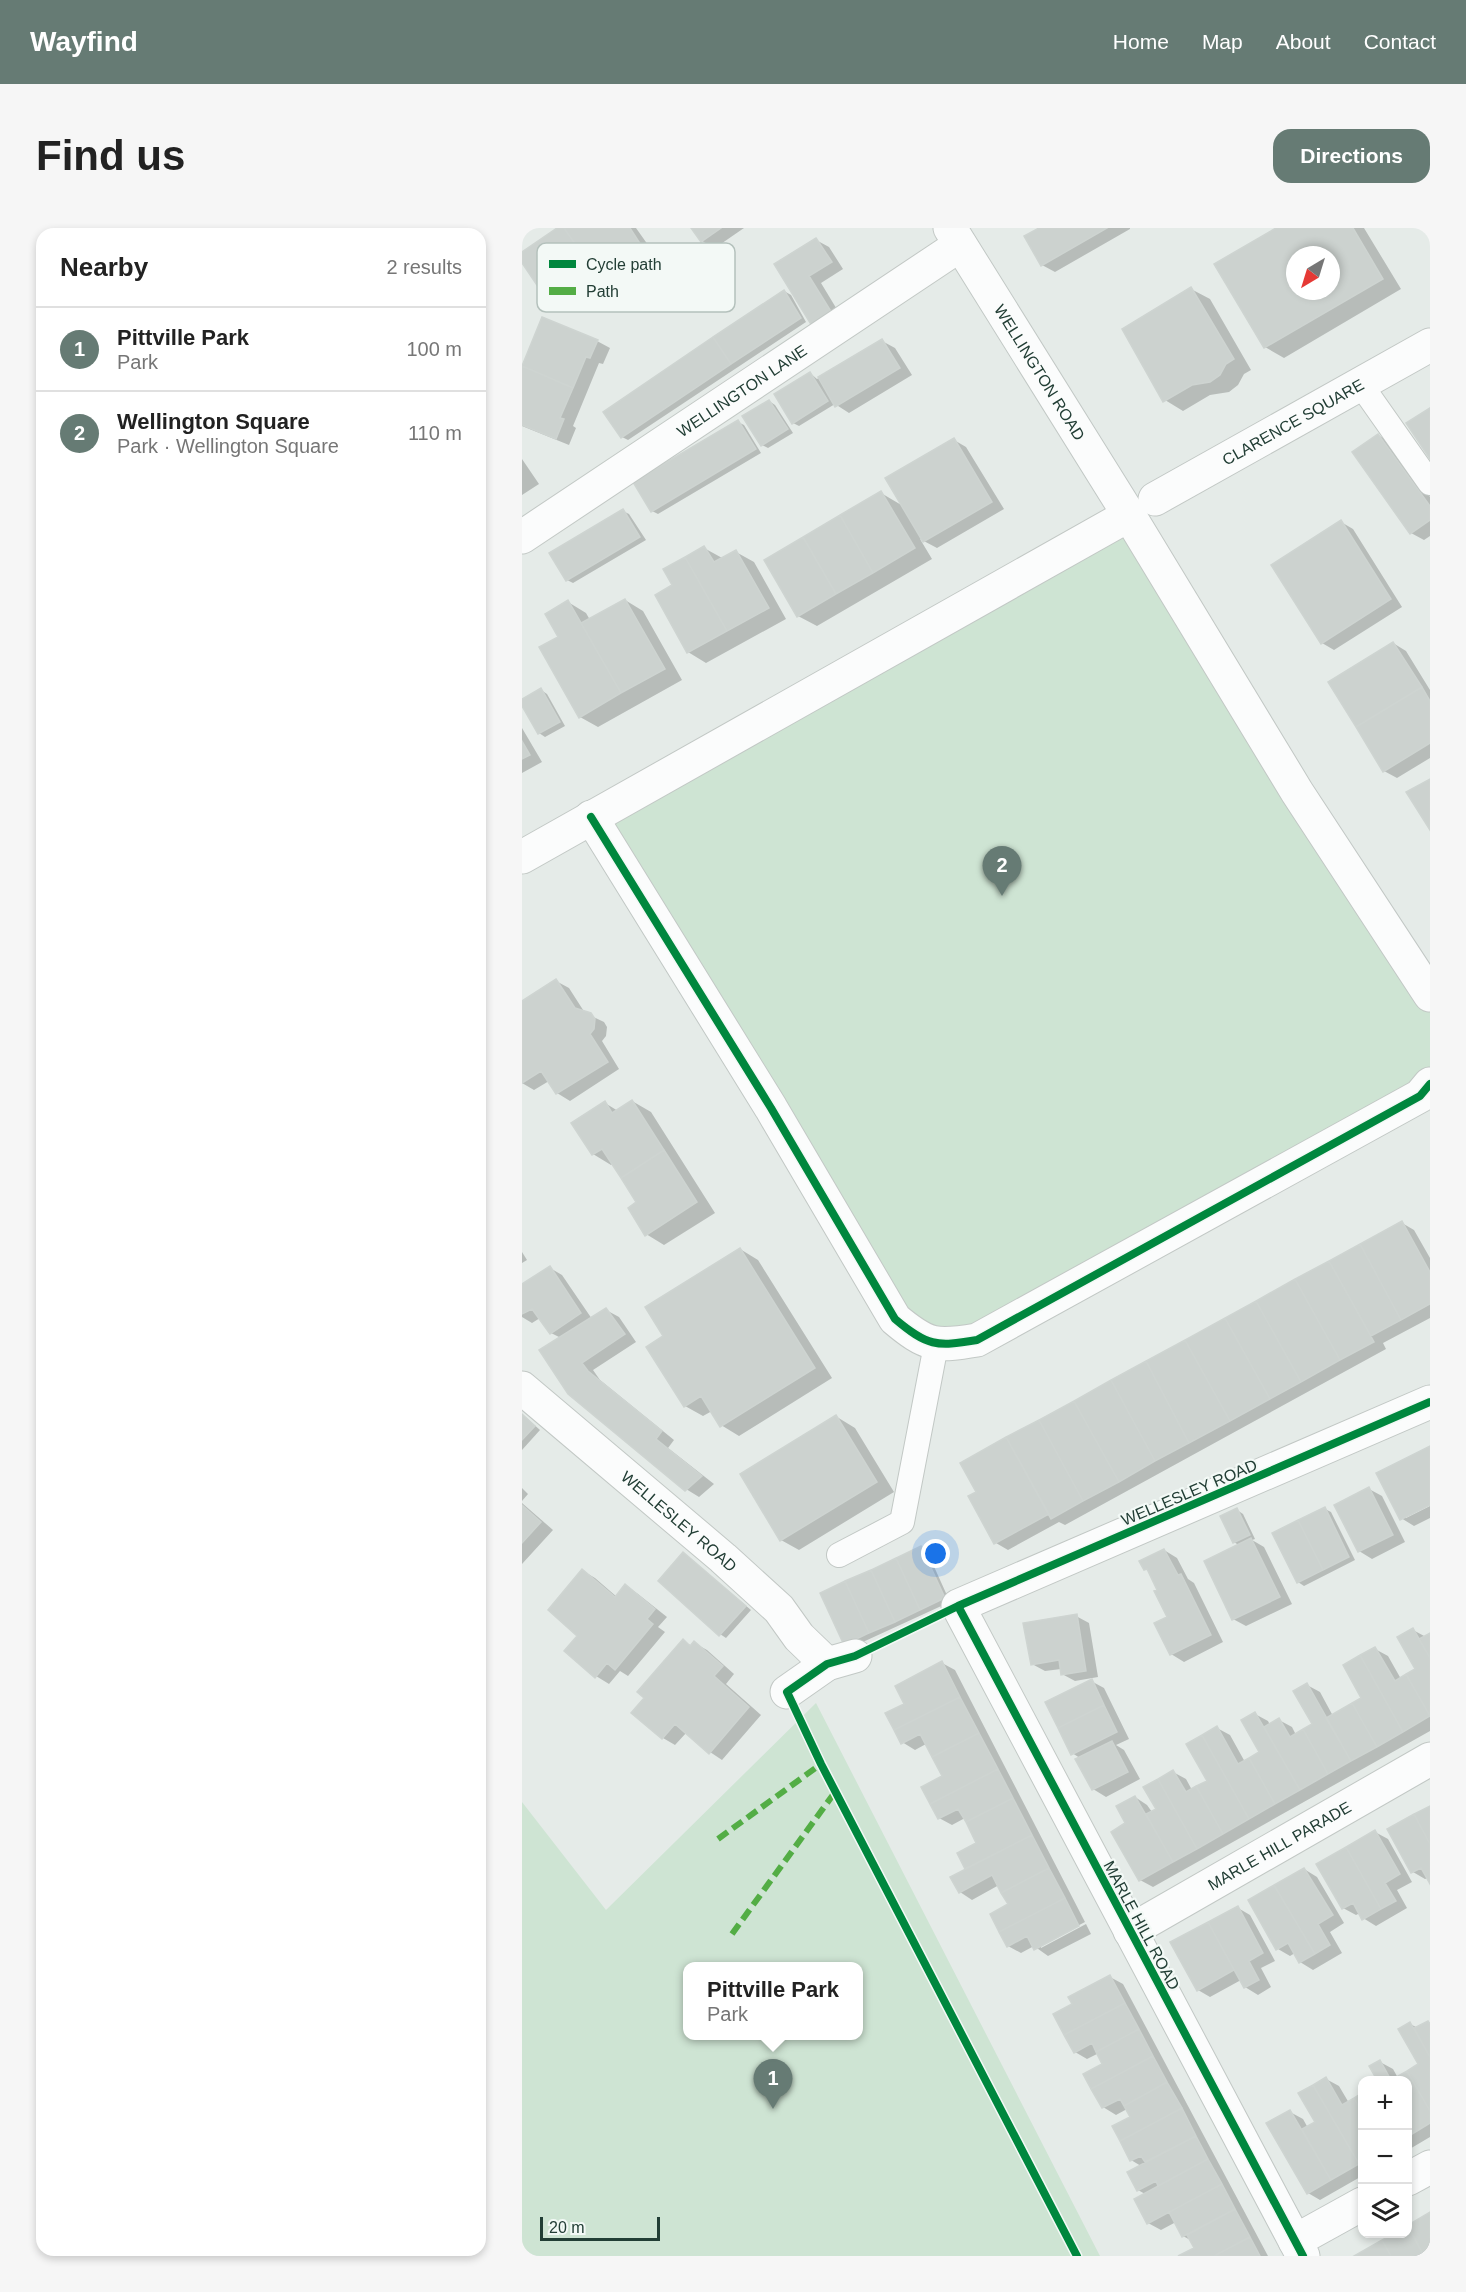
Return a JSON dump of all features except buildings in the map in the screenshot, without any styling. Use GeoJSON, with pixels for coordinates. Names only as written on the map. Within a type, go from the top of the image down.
{"type":"FeatureCollection","features":[{"type":"Feature","properties":{"kind":"street","name":"WELLINGTON ROAD"},"geometry":{"type":"LineString","coordinates":[[955,236],[1142,507],[1297,792],[1430,995]]}},
{"type":"Feature","properties":{"kind":"street","name":"WELLINGTON LANE"},"geometry":{"type":"LineString","coordinates":[[522,537],[955,236]]}},
{"type":"Feature","properties":{"kind":"street","name":"CLARENCE SQUARE"},"geometry":{"type":"LineString","coordinates":[[522,857],[1361,386],[1430,345]]}},
{"type":"Feature","properties":{"kind":"street"},"geometry":{"type":"LineString","coordinates":[[591,817],[771,1108],[895,1319],[916,1337],[936,1345],[952,1345],[977,1340],[1420,1096],[1430,1084]]}},
{"type":"Feature","properties":{"kind":"street","name":"WELLESLEY ROAD"},"geometry":{"type":"LineString","coordinates":[[522,1388],[779,1609],[799,1637],[841,1660],[787,1692]]}},
{"type":"Feature","properties":{"kind":"street","name":"WELLESLEY ROAD"},"geometry":{"type":"LineString","coordinates":[[958,1606],[1430,1402]]}},
{"type":"Feature","properties":{"kind":"street","name":"MARLE HILL ROAD"},"geometry":{"type":"LineString","coordinates":[[958,1606],[1299,2249]]}},
{"type":"Feature","properties":{"kind":"street","name":"MARLE HILL PARADE"},"geometry":{"type":"LineString","coordinates":[[1130,1931],[1430,1759]]}},
{"type":"Feature","properties":{"kind":"street"},"geometry":{"type":"LineString","coordinates":[[1412,2176],[1430,2167]]}},
{"type":"Feature","properties":{"kind":"street"},"geometry":{"type":"LineString","coordinates":[[1299,2249],[1358,2207]]}},
{"type":"Feature","properties":{"kind":"lane"},"geometry":{"type":"LineString","coordinates":[[1361,386],[1430,483]]}},
{"type":"Feature","properties":{"kind":"lane"},"geometry":{"type":"LineString","coordinates":[[839,1555],[902,1522],[936,1345]]}},
{"type":"Feature","properties":{"kind":"green space"},"geometry":{"type":"Polygon","coordinates":[[[1129,515],[1430,995],[1430,1084],[977,1340],[916,1337],[591,817],[1129,515]]]}},
{"type":"Feature","properties":{"kind":"green space"},"geometry":{"type":"Polygon","coordinates":[[[816,1703],[1100,2256],[522,2256],[522,1802],[606,1910],[816,1703]]]}},
{"type":"Feature","properties":{"kind":"marked path"},"geometry":{"type":"LineString","coordinates":[[718,1839],[821,1764]]}},
{"type":"Feature","properties":{"kind":"marked path"},"geometry":{"type":"LineString","coordinates":[[732,1934],[835,1792]]}},
{"type":"Feature","properties":{"kind":"cycle path"},"geometry":{"type":"LineString","coordinates":[[591,817],[771,1108],[895,1319],[916,1335],[933,1342],[941,1344],[977,1340],[1420,1096],[1430,1084]]}},
{"type":"Feature","properties":{"kind":"cycle path"},"geometry":{"type":"LineString","coordinates":[[1077,2256],[821,1764],[787,1692],[827,1664],[855,1656],[958,1606],[1430,1402]]}},
{"type":"Feature","properties":{"kind":"cycle path"},"geometry":{"type":"LineString","coordinates":[[958,1606],[1303,2256]]}},
{"type":"Feature","properties":{"kind":"place","name":"Wellington Square"},"geometry":{"type":"Point","coordinates":[1002,896]}},
{"type":"Feature","properties":{"kind":"place","name":"Pittville Park"},"geometry":{"type":"Point","coordinates":[773,2109]}}]}
